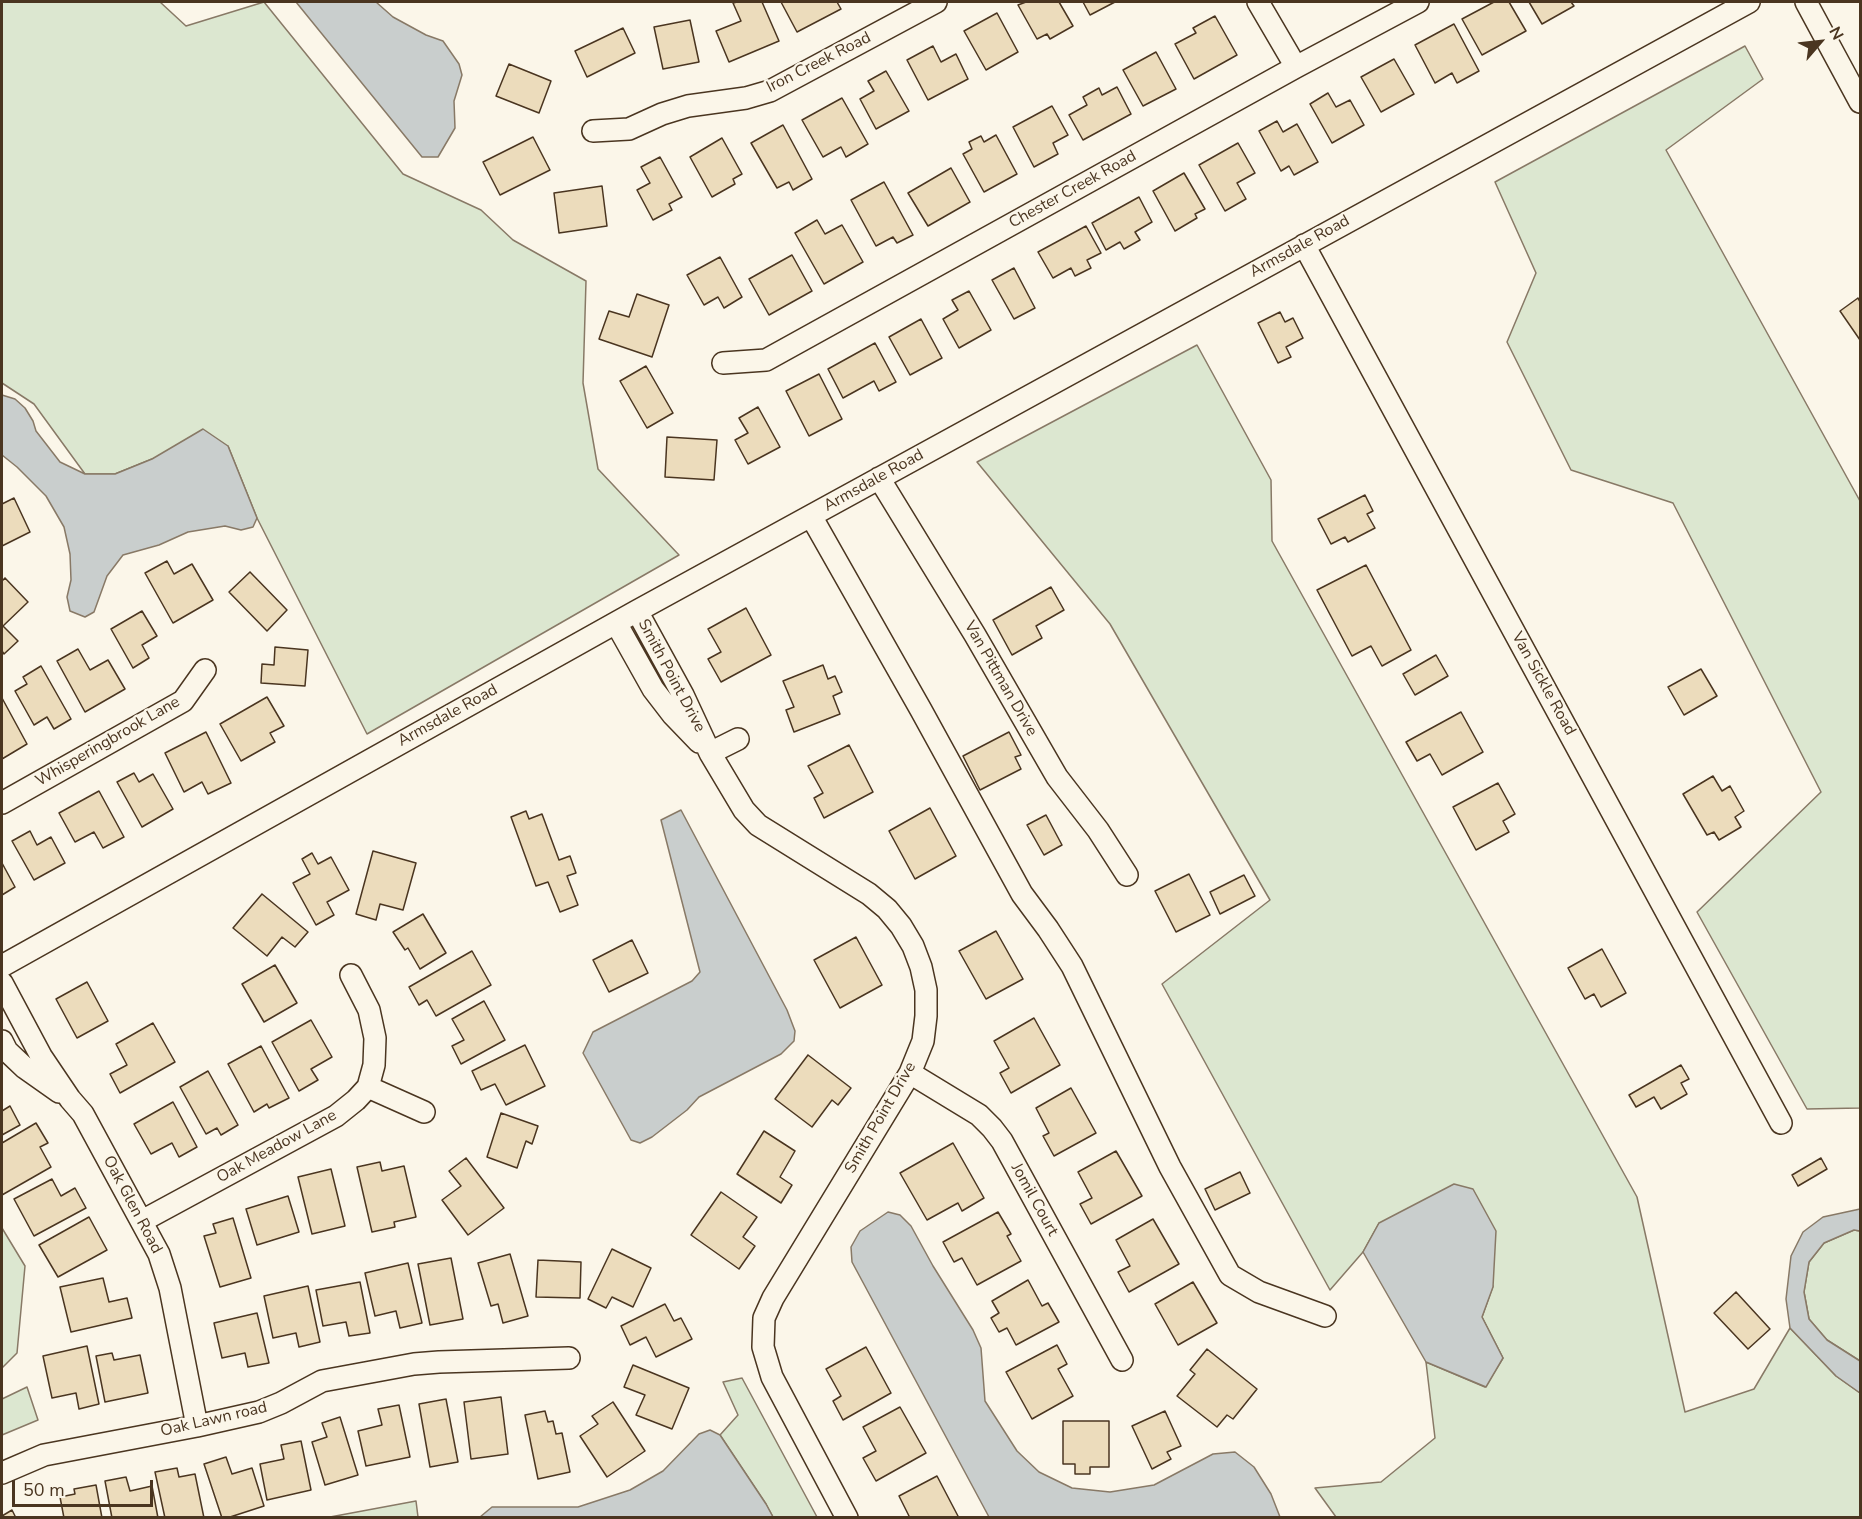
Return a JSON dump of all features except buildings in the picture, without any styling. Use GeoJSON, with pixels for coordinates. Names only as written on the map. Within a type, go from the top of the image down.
{"type":"FeatureCollection","features":[{"type":"Feature","properties":{"kind":"street","name":"Iron Creek Road"},"geometry":{"type":"LineString","coordinates":[[593,130],[629,129],[662,114],[688,106],[746,98],[770,91],[936,2]]}},
{"type":"Feature","properties":{"kind":"street"},"geometry":{"type":"LineString","coordinates":[[1258,2],[1296,67]]}},
{"type":"Feature","properties":{"kind":"street","name":"Chester Creek Road"},"geometry":{"type":"LineString","coordinates":[[723,363],[766,360],[1418,2]]}},
{"type":"Feature","properties":{"kind":"street","name":"Armsdale Road"},"geometry":{"type":"LineString","coordinates":[[2,966],[637,611],[1749,2]]}},
{"type":"Feature","properties":{"kind":"street"},"geometry":{"type":"LineString","coordinates":[[1806,2],[1860,102]]}},
{"type":"Feature","properties":{"kind":"street","name":"Van Sickle Road"},"geometry":{"type":"LineString","coordinates":[[1304,245],[1781,1123]]}},
{"type":"Feature","properties":{"kind":"street","name":"Van Pittman Drive"},"geometry":{"type":"LineString","coordinates":[[879,478],[975,635],[1057,777],[1098,830],[1127,875]]}},
{"type":"Feature","properties":{"kind":"street"},"geometry":{"type":"LineString","coordinates":[[811,516],[1022,894],[1072,966],[1170,1167],[1230,1275],[1258,1292],[1325,1316]]}},
{"type":"Feature","properties":{"kind":"street","name":"Smith Point Drive"},"geometry":{"type":"LineString","coordinates":[[637,611],[683,695],[710,753],[744,810],[758,825],[869,894],[887,909],[913,946],[921,967],[926,990],[926,1016],[923,1041],[910,1073],[773,1298],[765,1318],[762,1347],[772,1377],[848,1518]]}},
{"type":"Feature","properties":{"kind":"street"},"geometry":{"type":"LineString","coordinates":[[616,623],[653,689],[673,715],[710,753],[738,739]]}},
{"type":"Feature","properties":{"kind":"street","name":"Whisperingbrook Lane"},"geometry":{"type":"LineString","coordinates":[[2,803],[183,701],[205,670]]}},
{"type":"Feature","properties":{"kind":"street"},"geometry":{"type":"LineString","coordinates":[[351,975],[369,1010],[375,1038],[374,1065],[368,1087],[424,1112]]}},
{"type":"Feature","properties":{"kind":"street","name":"Oak Glen Road"},"geometry":{"type":"LineString","coordinates":[[2,983],[41,1056],[83,1114],[159,1254],[170,1288],[196,1426]]}},
{"type":"Feature","properties":{"kind":"street","name":"Oak Glen Road"},"geometry":{"type":"LineString","coordinates":[[2,1041],[7,1051],[25,1068],[70,1099]]}},
{"type":"Feature","properties":{"kind":"street","name":"Jomil Court"},"geometry":{"type":"LineString","coordinates":[[910,1073],[979,1115],[1002,1141],[1122,1360]]}},
{"type":"Feature","properties":{"kind":"street","name":"Oak Meadow Lane"},"geometry":{"type":"LineString","coordinates":[[142,1221],[336,1116],[368,1087]]}},
{"type":"Feature","properties":{"kind":"street","name":"Oak Lawn road"},"geometry":{"type":"LineString","coordinates":[[2,1473],[44,1455],[259,1412],[322,1381],[414,1364],[568,1358]]}},
{"type":"Feature","properties":{"kind":"green space"},"geometry":{"type":"Polygon","coordinates":[[[2,2],[160,2],[186,26],[264,2],[403,174],[481,210],[513,240],[586,281],[583,383],[598,469],[679,555],[367,734],[257,518],[228,446],[152,459],[115,474],[85,474],[34,404],[2,383],[2,2]]]}},
{"type":"Feature","properties":{"kind":"green space"},"geometry":{"type":"Polygon","coordinates":[[[1745,46],[1763,79],[1666,150],[1860,501],[1860,1108],[1807,1109],[1697,912],[1821,792],[1673,503],[1571,470],[1507,342],[1536,273],[1495,182],[1745,46]]]}},
{"type":"Feature","properties":{"kind":"green space"},"geometry":{"type":"Polygon","coordinates":[[[1197,345],[1271,480],[1272,541],[1637,1197],[1685,1412],[1754,1389],[1790,1328],[1836,1376],[1860,1393],[1860,1517],[1336,1517],[1315,1488],[1381,1482],[1435,1438],[1426,1362],[1485,1387],[1503,1358],[1482,1317],[1493,1286],[1379,1223],[1363,1252],[1330,1290],[1162,984],[1270,900],[1110,624],[977,462],[1197,345]]]}},
{"type":"Feature","properties":{"kind":"green space"},"geometry":{"type":"Polygon","coordinates":[[[2,1228],[25,1266],[17,1353],[2,1368],[2,1228]]]}},
{"type":"Feature","properties":{"kind":"green space"},"geometry":{"type":"Polygon","coordinates":[[[1854,1230],[1860,1231],[1860,1361],[1827,1340],[1809,1319],[1804,1292],[1809,1262],[1824,1243],[1854,1230]]]}},
{"type":"Feature","properties":{"kind":"green space"},"geometry":{"type":"Polygon","coordinates":[[[742,1378],[817,1517],[773,1517],[720,1435],[738,1415],[723,1382],[742,1378]]]}},
{"type":"Feature","properties":{"kind":"green space"},"geometry":{"type":"Polygon","coordinates":[[[27,1387],[38,1420],[2,1435],[2,1399],[27,1387]]]}},
{"type":"Feature","properties":{"kind":"green space"},"geometry":{"type":"Polygon","coordinates":[[[416,1501],[418,1517],[330,1517],[416,1501]]]}},
{"type":"Feature","properties":{"kind":"shaded area"},"geometry":{"type":"Polygon","coordinates":[[[296,2],[376,2],[393,17],[426,35],[443,41],[459,64],[462,75],[454,101],[455,128],[438,157],[422,157],[296,2]]]}},
{"type":"Feature","properties":{"kind":"shaded area"},"geometry":{"type":"Polygon","coordinates":[[[2,395],[15,399],[25,408],[36,431],[60,462],[85,474],[115,474],[152,459],[203,429],[228,446],[257,518],[253,527],[241,530],[225,526],[188,532],[159,545],[123,555],[107,576],[94,612],[85,617],[70,611],[67,597],[71,580],[70,554],[64,527],[46,496],[2,455],[2,395]]]}},
{"type":"Feature","properties":{"kind":"shaded area"},"geometry":{"type":"Polygon","coordinates":[[[681,810],[787,1010],[795,1031],[794,1041],[781,1054],[699,1097],[687,1110],[652,1137],[640,1143],[631,1140],[583,1053],[593,1032],[692,981],[700,972],[661,820],[681,810]]]}},
{"type":"Feature","properties":{"kind":"shaded area"},"geometry":{"type":"Polygon","coordinates":[[[1454,1184],[1473,1189],[1496,1231],[1493,1287],[1482,1317],[1503,1358],[1486,1387],[1426,1362],[1363,1252],[1379,1223],[1454,1184]]]}},
{"type":"Feature","properties":{"kind":"shaded area"},"geometry":{"type":"Polygon","coordinates":[[[1860,1209],[1860,1231],[1854,1230],[1824,1243],[1809,1262],[1804,1292],[1809,1319],[1827,1340],[1860,1361],[1860,1393],[1836,1376],[1790,1328],[1786,1299],[1791,1256],[1803,1232],[1823,1217],[1860,1209]]]}},
{"type":"Feature","properties":{"kind":"shaded area"},"geometry":{"type":"Polygon","coordinates":[[[888,1212],[900,1215],[911,1226],[973,1330],[981,1348],[985,1401],[1017,1451],[1039,1472],[1072,1488],[1110,1492],[1154,1485],[1213,1454],[1235,1452],[1254,1467],[1271,1494],[1280,1517],[989,1517],[852,1262],[851,1247],[860,1231],[888,1212]]]}},
{"type":"Feature","properties":{"kind":"shaded area"},"geometry":{"type":"Polygon","coordinates":[[[710,1430],[720,1435],[773,1517],[480,1517],[492,1507],[578,1507],[630,1490],[663,1471],[699,1434],[710,1430]]]}}]}
